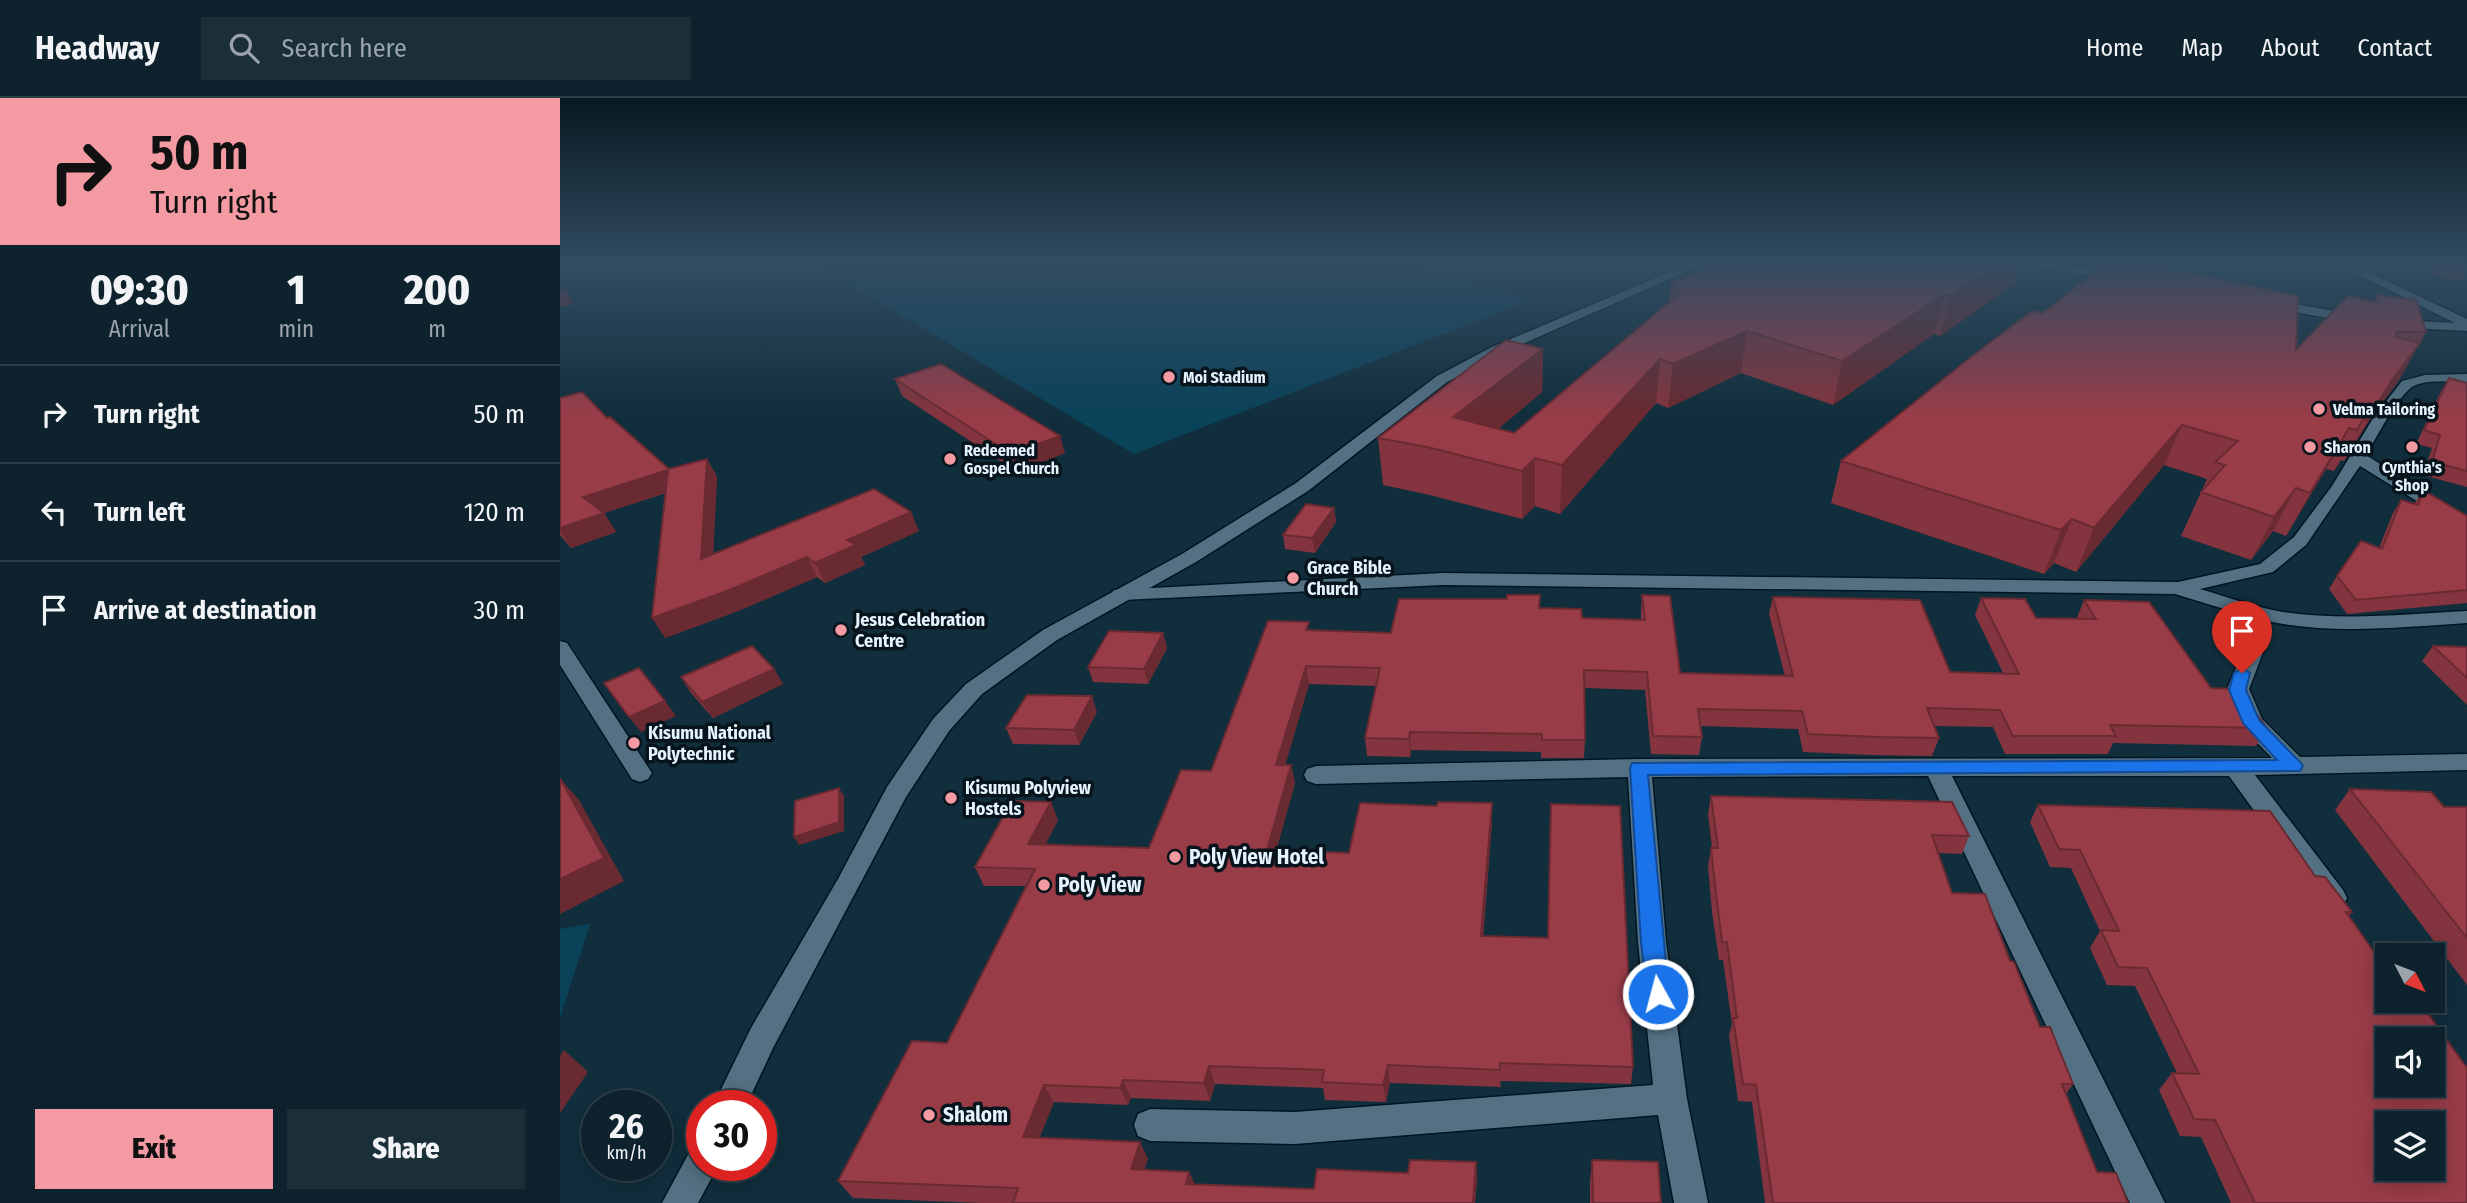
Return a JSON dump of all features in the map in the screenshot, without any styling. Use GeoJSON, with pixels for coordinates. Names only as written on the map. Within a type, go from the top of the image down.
{"type":"FeatureCollection","features":[{"type":"Feature","properties":{"kind":"street"},"geometry":{"type":"LineString","coordinates":[[737,1090],[762,1038],[847,887],[896,793],[942,725],[974,689],[1006,664],[1121,594],[1189,558],[1302,488],[1442,379],[1497,350],[1582,314]]}},
{"type":"Feature","properties":{"kind":"street"},"geometry":{"type":"LineString","coordinates":[[2329,314],[2374,321],[2467,325]]}},
{"type":"Feature","properties":{"kind":"street"},"geometry":{"type":"LineString","coordinates":[[2444,314],[2467,325]]}},
{"type":"Feature","properties":{"kind":"street"},"geometry":{"type":"LineString","coordinates":[[1121,594],[1443,579],[2178,588],[2266,568],[2300,541],[2340,487],[2377,423],[2407,384],[2425,379],[2467,378]]}},
{"type":"Feature","properties":{"kind":"street"},"geometry":{"type":"LineString","coordinates":[[2358,457],[2467,527]]}},
{"type":"Feature","properties":{"kind":"street"},"geometry":{"type":"LineString","coordinates":[[2178,588],[2257,613],[2339,622],[2467,617]]}},
{"type":"Feature","properties":{"kind":"street"},"geometry":{"type":"LineString","coordinates":[[2257,613],[2258,642],[2242,673],[2238,690],[2252,723],[2294,766]]}},
{"type":"Feature","properties":{"kind":"street"},"geometry":{"type":"LineString","coordinates":[[560,648],[640,773]]}},
{"type":"Feature","properties":{"kind":"street"},"geometry":{"type":"LineString","coordinates":[[1316,775],[1639,768],[2236,767],[2467,762]]}},
{"type":"Feature","properties":{"kind":"street"},"geometry":{"type":"LineString","coordinates":[[1935,766],[2025,957],[2148,1203]]}},
{"type":"Feature","properties":{"kind":"street"},"geometry":{"type":"LineString","coordinates":[[2236,767],[2348,919]]}},
{"type":"Feature","properties":{"kind":"street"},"geometry":{"type":"LineString","coordinates":[[1639,768],[1652,942],[1671,1099],[1691,1203]]}},
{"type":"Feature","properties":{"kind":"street"},"geometry":{"type":"LineString","coordinates":[[1150,1125],[1296,1128],[1671,1099]]}},
{"type":"Feature","properties":{"kind":"street"},"geometry":{"type":"LineString","coordinates":[[679,1203],[692,1181]]}},
{"type":"Feature","properties":{"kind":"shaded area"},"geometry":{"type":"Polygon","coordinates":[[[898,314],[1497,314],[1134,454],[898,314]]]}},
{"type":"Feature","properties":{"kind":"shaded area"},"geometry":{"type":"Polygon","coordinates":[[[590,924],[560,1018],[560,929],[590,924]]]}},
{"type":"Feature","properties":{"kind":"building"},"geometry":{"type":"Polygon","coordinates":[[[1656,314],[1915,314],[1842,361],[1747,331],[1673,364],[1660,359],[1562,465],[1535,458],[1522,471],[1427,447],[1378,438],[1506,340],[1543,349],[1453,417],[1514,433],[1656,314]]]}},
{"type":"Feature","properties":{"kind":"building"},"geometry":{"type":"Polygon","coordinates":[[[2029,314],[2297,314],[2296,350],[2331,314],[2420,314],[2426,332],[2397,332],[2396,337],[2420,343],[2367,420],[2363,419],[2357,430],[2349,428],[2310,493],[2296,488],[2274,517],[2201,492],[2225,465],[2215,462],[2238,441],[2182,425],[2094,528],[2072,519],[2061,530],[1841,461],[2029,314]]]}},
{"type":"Feature","properties":{"kind":"building"},"geometry":{"type":"Polygon","coordinates":[[[941,364],[1060,436],[1011,454],[895,379],[941,364]]]}},
{"type":"Feature","properties":{"kind":"building"},"geometry":{"type":"Polygon","coordinates":[[[2449,378],[2467,383],[2467,471],[2432,462],[2440,435],[2424,430],[2449,378]]]}},
{"type":"Feature","properties":{"kind":"building"},"geometry":{"type":"Polygon","coordinates":[[[582,392],[607,418],[610,417],[669,469],[707,459],[701,559],[874,489],[911,512],[847,540],[856,545],[815,563],[807,557],[727,591],[652,618],[668,470],[583,497],[604,513],[560,528],[560,398],[582,392]]]}},
{"type":"Feature","properties":{"kind":"building"},"geometry":{"type":"Polygon","coordinates":[[[2423,490],[2467,516],[2467,590],[2356,600],[2337,576],[2361,541],[2382,549],[2401,500],[2418,505],[2423,490]]]}},
{"type":"Feature","properties":{"kind":"building"},"geometry":{"type":"Polygon","coordinates":[[[1306,504],[1334,508],[1312,538],[1283,535],[1306,504]]]}},
{"type":"Feature","properties":{"kind":"building"},"geometry":{"type":"Polygon","coordinates":[[[1507,595],[1540,595],[1539,608],[1581,609],[1582,618],[1645,620],[1642,595],[1670,596],[1680,673],[1793,676],[1773,597],[1920,600],[1950,672],[2019,674],[1981,598],[2025,599],[2036,618],[2096,619],[2084,600],[2149,602],[2211,688],[2237,689],[2267,728],[2110,725],[2116,736],[2013,736],[2000,710],[1927,708],[1939,738],[1877,737],[1808,734],[1802,711],[1698,709],[1702,737],[1653,736],[1647,672],[1584,670],[1585,740],[1542,740],[1542,734],[1410,732],[1409,739],[1365,738],[1380,668],[1306,666],[1276,765],[1291,765],[1267,850],[1349,853],[1360,803],[1437,806],[1438,802],[1492,803],[1481,936],[1548,938],[1551,804],[1620,806],[1633,1067],[1500,1063],[1500,1070],[1388,1065],[1383,1085],[1322,1082],[1324,1070],[1209,1066],[1204,1083],[1123,1080],[1120,1088],[1044,1085],[1023,1137],[1140,1142],[1131,1169],[1189,1172],[1186,1184],[1314,1189],[1317,1169],[1408,1173],[1410,1160],[1476,1162],[1473,1203],[1013,1203],[1018,1188],[838,1181],[912,1041],[947,1043],[1035,869],[975,867],[1012,801],[1051,802],[1028,844],[1149,848],[1181,770],[1211,771],[1268,621],[1309,622],[1306,630],[1391,633],[1399,599],[1507,599],[1507,595]]]}},
{"type":"Feature","properties":{"kind":"building"},"geometry":{"type":"Polygon","coordinates":[[[1109,631],[1163,633],[1144,669],[1088,667],[1109,631]]]}},
{"type":"Feature","properties":{"kind":"building"},"geometry":{"type":"Polygon","coordinates":[[[752,646],[774,669],[702,702],[681,677],[752,646]]]}},
{"type":"Feature","properties":{"kind":"building"},"geometry":{"type":"Polygon","coordinates":[[[2433,646],[2467,647],[2467,678],[2433,646]]]}},
{"type":"Feature","properties":{"kind":"building"},"geometry":{"type":"Polygon","coordinates":[[[639,668],[665,701],[629,717],[604,683],[639,668]]]}},
{"type":"Feature","properties":{"kind":"building"},"geometry":{"type":"Polygon","coordinates":[[[1027,695],[1092,696],[1074,730],[1006,728],[1027,695]]]}},
{"type":"Feature","properties":{"kind":"building"},"geometry":{"type":"Polygon","coordinates":[[[560,778],[604,858],[560,879],[560,778]]]}},
{"type":"Feature","properties":{"kind":"building"},"geometry":{"type":"Polygon","coordinates":[[[839,788],[839,822],[794,837],[795,801],[839,788]]]}},
{"type":"Feature","properties":{"kind":"building"},"geometry":{"type":"Polygon","coordinates":[[[2350,789],[2431,792],[2444,807],[2467,807],[2467,938],[2350,789]]]}},
{"type":"Feature","properties":{"kind":"building"},"geometry":{"type":"Polygon","coordinates":[[[1711,796],[1952,802],[1969,836],[1932,835],[1952,893],[1985,894],[2010,961],[2014,962],[2040,1027],[2050,1027],[2073,1084],[2062,1084],[2097,1172],[2116,1173],[2128,1203],[1773,1203],[1756,1085],[1743,1084],[1733,1018],[1737,1018],[1727,942],[1722,942],[1716,894],[1711,848],[1718,848],[1711,796]]]}},
{"type":"Feature","properties":{"kind":"building"},"geometry":{"type":"Polygon","coordinates":[[[2038,805],[2270,811],[2315,876],[2325,877],[2352,912],[2346,912],[2375,954],[2375,1013],[2428,1013],[2438,1027],[2375,1027],[2375,1097],[2445,1097],[2445,1037],[2467,1068],[2467,1203],[2255,1203],[2215,1120],[2194,1119],[2172,1073],[2199,1074],[2147,968],[2118,967],[2101,930],[2119,931],[2080,850],[2059,849],[2038,805]]]}},
{"type":"Feature","properties":{"kind":"building"},"geometry":{"type":"Polygon","coordinates":[[[1592,1160],[1658,1162],[1661,1203],[1593,1203],[1592,1160]]]}},
{"type":"Feature","properties":{"kind":"place","name":"Moi Stadium"},"geometry":{"type":"Point","coordinates":[1169,377]}},
{"type":"Feature","properties":{"kind":"place","name":"Velma Tailoring"},"geometry":{"type":"Point","coordinates":[2319,409]}},
{"type":"Feature","properties":{"kind":"place","name":"Sharon"},"geometry":{"type":"Point","coordinates":[2310,447]}},
{"type":"Feature","properties":{"kind":"place","name":"Cynthia's Shop"},"geometry":{"type":"Point","coordinates":[2412,447]}},
{"type":"Feature","properties":{"kind":"place","name":"Redeemed Gospel Church"},"geometry":{"type":"Point","coordinates":[950,459]}},
{"type":"Feature","properties":{"kind":"place","name":"Grace Bible Church"},"geometry":{"type":"Point","coordinates":[1293,578]}},
{"type":"Feature","properties":{"kind":"place","name":"Jesus Celebration Centre"},"geometry":{"type":"Point","coordinates":[841,630]}},
{"type":"Feature","properties":{"kind":"place","name":"Kisumu National Polytechnic"},"geometry":{"type":"Point","coordinates":[634,743]}},
{"type":"Feature","properties":{"kind":"place","name":"Kisumu Polyview Hostels"},"geometry":{"type":"Point","coordinates":[951,798]}},
{"type":"Feature","properties":{"kind":"place","name":"Poly View Hotel"},"geometry":{"type":"Point","coordinates":[1175,857]}},
{"type":"Feature","properties":{"kind":"place","name":"Poly View"},"geometry":{"type":"Point","coordinates":[1044,885]}},
{"type":"Feature","properties":{"kind":"place","name":"Shalom"},"geometry":{"type":"Point","coordinates":[929,1115]}},
{"type":"Feature","properties":{"kind":"route"},"geometry":{"type":"LineString","coordinates":[[1658,994],[1639,768],[2294,766],[2252,723],[2238,690],[2242,673]]}}]}
